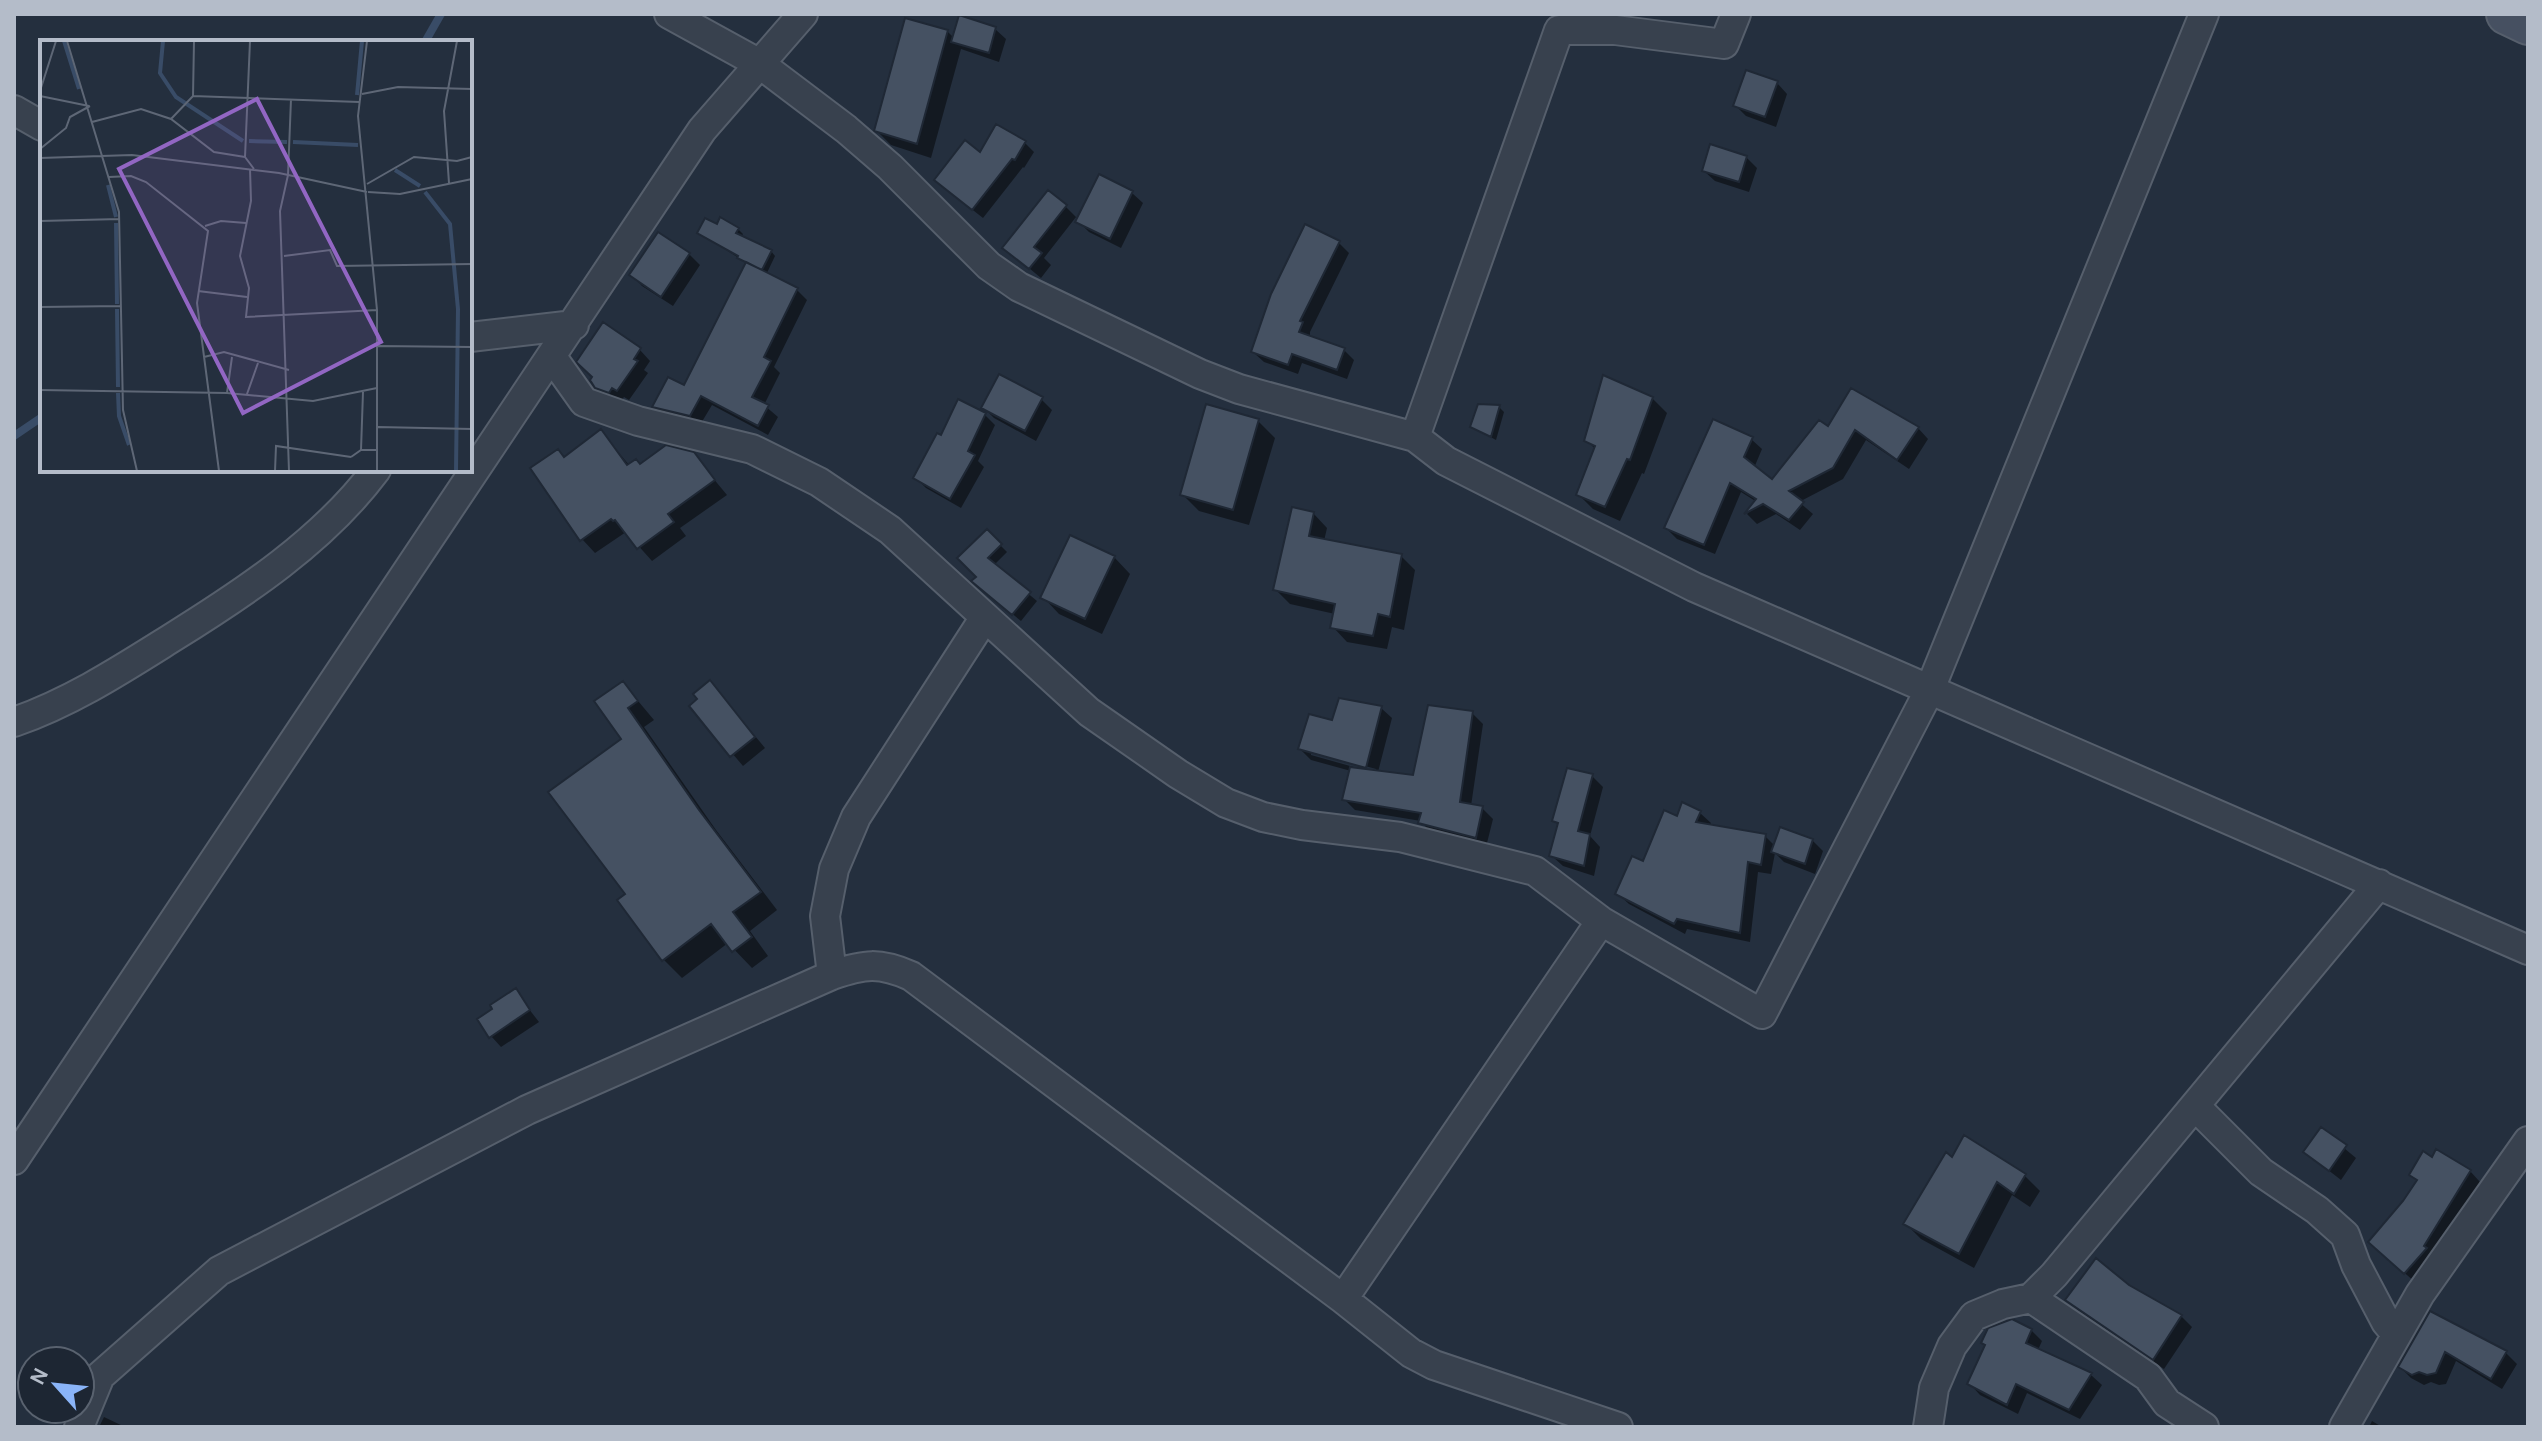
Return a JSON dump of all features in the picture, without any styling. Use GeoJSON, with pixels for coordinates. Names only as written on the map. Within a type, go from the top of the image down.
{"type":"FeatureCollection","features":[{"type":"Feature","properties":{"kind":"main road"},"geometry":{"type":"LineString","coordinates":[[2507,14],[2528,24]]}},
{"type":"Feature","properties":{"kind":"street"},"geometry":{"type":"LineString","coordinates":[[669,14],[760,64],[846,129],[890,167],[989,266],[1019,287],[1200,374],[1239,389],[1415,437],[1446,461],[1694,587],[2528,950]]}},
{"type":"Feature","properties":{"kind":"street"},"geometry":{"type":"LineString","coordinates":[[14,1160],[702,130],[803,14]]}},
{"type":"Feature","properties":{"kind":"street"},"geometry":{"type":"LineString","coordinates":[[1415,437],[1559,30],[1615,30],[1724,44],[1736,14]]}},
{"type":"Feature","properties":{"kind":"street"},"geometry":{"type":"LineString","coordinates":[[552,357],[584,402],[638,421],[752,449],[819,482],[890,530],[1089,712],[1178,774],[1226,803],[1263,817],[1400,837],[1535,871],[1601,921],[1762,1014],[1930,689],[2204,14]]}},
{"type":"Feature","properties":{"kind":"street"},"geometry":{"type":"LineString","coordinates":[[14,110],[40,125]]}},
{"type":"Feature","properties":{"kind":"street"},"geometry":{"type":"LineString","coordinates":[[472,337],[574,325]]}},
{"type":"Feature","properties":{"kind":"street"},"geometry":{"type":"LineString","coordinates":[[14,722],[91,689],[253,587],[355,498],[374,472]]}},
{"type":"Feature","properties":{"kind":"street"},"geometry":{"type":"LineString","coordinates":[[832,975],[825,916],[834,869],[856,817],[985,617]]}},
{"type":"Feature","properties":{"kind":"street"},"geometry":{"type":"LineString","coordinates":[[1928,1427],[1934,1388],[1952,1346],[1974,1316],[2003,1304],[2031,1298],[2054,1275],[2379,884]]}},
{"type":"Feature","properties":{"kind":"street"},"geometry":{"type":"LineString","coordinates":[[1343,1299],[1601,921]]}},
{"type":"Feature","properties":{"kind":"street"},"geometry":{"type":"LineString","coordinates":[[79,1427],[100,1376],[219,1271],[527,1110],[832,975],[862,966],[888,966],[911,976],[1411,1353],[1434,1365],[1618,1427]]}},
{"type":"Feature","properties":{"kind":"street"},"geometry":{"type":"LineString","coordinates":[[2196,1107],[2261,1172],[2317,1210],[2345,1235],[2356,1265],[2386,1322],[2396,1334]]}},
{"type":"Feature","properties":{"kind":"street"},"geometry":{"type":"LineString","coordinates":[[2344,1427],[2420,1294],[2528,1141]]}},
{"type":"Feature","properties":{"kind":"street"},"geometry":{"type":"LineString","coordinates":[[2031,1298],[2148,1377],[2167,1403],[2204,1427]]}},
{"type":"Feature","properties":{"kind":"building"},"geometry":{"type":"Polygon","coordinates":[[[959,15],[996,27],[989,53],[951,42],[959,15]]]}},
{"type":"Feature","properties":{"kind":"building"},"geometry":{"type":"Polygon","coordinates":[[[905,18],[948,30],[917,144],[874,131],[905,18]]]}},
{"type":"Feature","properties":{"kind":"building"},"geometry":{"type":"Polygon","coordinates":[[[1746,70],[1778,81],[1765,117],[1733,106],[1746,70]]]}},
{"type":"Feature","properties":{"kind":"building"},"geometry":{"type":"Polygon","coordinates":[[[996,124],[1026,141],[1015,160],[1012,159],[972,210],[934,180],[965,140],[980,152],[996,124]]]}},
{"type":"Feature","properties":{"kind":"building"},"geometry":{"type":"Polygon","coordinates":[[[1710,144],[1747,156],[1739,182],[1702,171],[1710,144]]]}},
{"type":"Feature","properties":{"kind":"building"},"geometry":{"type":"Polygon","coordinates":[[[1099,174],[1133,191],[1110,239],[1075,222],[1099,174]]]}},
{"type":"Feature","properties":{"kind":"building"},"geometry":{"type":"Polygon","coordinates":[[[1048,190],[1067,205],[1034,247],[1042,253],[1029,269],[1002,248],[1048,190]]]}},
{"type":"Feature","properties":{"kind":"building"},"geometry":{"type":"Polygon","coordinates":[[[720,217],[739,228],[736,233],[772,250],[762,270],[697,233],[705,218],[717,224],[720,217]]]}},
{"type":"Feature","properties":{"kind":"building"},"geometry":{"type":"Polygon","coordinates":[[[1305,224],[1340,241],[1300,321],[1303,322],[1299,332],[1345,348],[1337,370],[1292,354],[1288,365],[1251,352],[1271,294],[1305,224]]]}},
{"type":"Feature","properties":{"kind":"building"},"geometry":{"type":"Polygon","coordinates":[[[658,232],[690,253],[661,297],[629,275],[658,232]]]}},
{"type":"Feature","properties":{"kind":"building"},"geometry":{"type":"Polygon","coordinates":[[[746,262],[798,288],[764,357],[771,361],[752,397],[769,405],[758,426],[701,396],[690,416],[652,407],[668,377],[684,385],[746,262]]]}},
{"type":"Feature","properties":{"kind":"building"},"geometry":{"type":"Polygon","coordinates":[[[603,322],[641,348],[634,359],[638,361],[617,391],[612,388],[609,393],[595,388],[590,380],[592,377],[576,362],[603,322]]]}},
{"type":"Feature","properties":{"kind":"building"},"geometry":{"type":"Polygon","coordinates":[[[999,374],[1043,397],[1025,431],[981,408],[999,374]]]}},
{"type":"Feature","properties":{"kind":"building"},"geometry":{"type":"Polygon","coordinates":[[[1603,375],[1653,397],[1630,460],[1627,459],[1605,507],[1576,495],[1595,446],[1584,441],[1603,375]]]}},
{"type":"Feature","properties":{"kind":"building"},"geometry":{"type":"Polygon","coordinates":[[[1851,388],[1919,427],[1897,460],[1855,430],[1833,468],[1789,491],[1804,502],[1789,520],[1763,504],[1744,514],[1756,499],[1730,483],[1704,545],[1664,528],[1713,419],[1753,437],[1744,457],[1772,479],[1819,420],[1828,426],[1851,388]]]}},
{"type":"Feature","properties":{"kind":"building"},"geometry":{"type":"Polygon","coordinates":[[[958,399],[986,413],[968,451],[975,455],[950,499],[913,478],[937,433],[941,435],[958,399]]]}},
{"type":"Feature","properties":{"kind":"building"},"geometry":{"type":"Polygon","coordinates":[[[1206,404],[1259,419],[1233,510],[1180,495],[1206,404]]]}},
{"type":"Feature","properties":{"kind":"building"},"geometry":{"type":"Polygon","coordinates":[[[1478,404],[1500,405],[1491,437],[1470,427],[1478,404]]]}},
{"type":"Feature","properties":{"kind":"building"},"geometry":{"type":"Polygon","coordinates":[[[601,429],[627,465],[636,459],[640,464],[666,445],[694,452],[715,480],[668,514],[674,522],[637,549],[611,519],[580,541],[530,468],[558,449],[564,457],[601,429]]]}},
{"type":"Feature","properties":{"kind":"building"},"geometry":{"type":"Polygon","coordinates":[[[1292,507],[1314,512],[1309,536],[1402,554],[1390,617],[1378,614],[1373,636],[1330,628],[1335,604],[1273,590],[1292,507]]]}},
{"type":"Feature","properties":{"kind":"building"},"geometry":{"type":"Polygon","coordinates":[[[987,529],[1002,544],[988,558],[1031,592],[1012,615],[971,581],[976,577],[957,558],[987,529]]]}},
{"type":"Feature","properties":{"kind":"building"},"geometry":{"type":"Polygon","coordinates":[[[1070,535],[1115,556],[1085,619],[1040,598],[1070,535]]]}},
{"type":"Feature","properties":{"kind":"building"},"geometry":{"type":"Polygon","coordinates":[[[710,680],[755,737],[730,757],[689,706],[697,699],[693,694],[710,680]]]}},
{"type":"Feature","properties":{"kind":"building"},"geometry":{"type":"Polygon","coordinates":[[[623,681],[638,701],[628,708],[761,892],[733,912],[752,937],[732,952],[711,924],[662,961],[617,900],[625,894],[548,792],[621,739],[594,701],[623,681]]]}},
{"type":"Feature","properties":{"kind":"building"},"geometry":{"type":"Polygon","coordinates":[[[1339,698],[1382,706],[1366,768],[1298,749],[1309,714],[1332,720],[1339,698]]]}},
{"type":"Feature","properties":{"kind":"building"},"geometry":{"type":"Polygon","coordinates":[[[1428,705],[1473,711],[1460,802],[1483,806],[1476,838],[1418,823],[1421,813],[1342,800],[1350,767],[1413,775],[1428,705]]]}},
{"type":"Feature","properties":{"kind":"building"},"geometry":{"type":"Polygon","coordinates":[[[1567,768],[1593,774],[1578,831],[1590,834],[1584,866],[1549,856],[1558,823],[1552,821],[1567,768]]]}},
{"type":"Feature","properties":{"kind":"building"},"geometry":{"type":"Polygon","coordinates":[[[1682,802],[1701,811],[1696,822],[1766,834],[1761,865],[1748,862],[1740,933],[1677,919],[1674,924],[1615,894],[1632,856],[1643,861],[1664,810],[1677,816],[1682,802]]]}},
{"type":"Feature","properties":{"kind":"building"},"geometry":{"type":"Polygon","coordinates":[[[1780,827],[1813,839],[1805,864],[1771,852],[1780,827]]]}},
{"type":"Feature","properties":{"kind":"building"},"geometry":{"type":"Polygon","coordinates":[[[516,988],[530,1010],[489,1038],[477,1019],[492,1009],[490,1005],[516,988]]]}},
{"type":"Feature","properties":{"kind":"building"},"geometry":{"type":"Polygon","coordinates":[[[2321,1127],[2347,1145],[2329,1171],[2303,1152],[2321,1127]]]}},
{"type":"Feature","properties":{"kind":"building"},"geometry":{"type":"Polygon","coordinates":[[[1964,1135],[2026,1174],[2014,1194],[1997,1182],[1959,1254],[1903,1224],[1946,1152],[1952,1157],[1964,1135]]]}},
{"type":"Feature","properties":{"kind":"building"},"geometry":{"type":"Polygon","coordinates":[[[2436,1149],[2471,1170],[2424,1246],[2427,1248],[2404,1274],[2368,1242],[2417,1180],[2409,1175],[2423,1151],[2432,1157],[2436,1149]]]}},
{"type":"Feature","properties":{"kind":"building"},"geometry":{"type":"Polygon","coordinates":[[[2096,1258],[2129,1285],[2182,1315],[2153,1360],[2065,1300],[2096,1258]]]}},
{"type":"Feature","properties":{"kind":"building"},"geometry":{"type":"Polygon","coordinates":[[[2430,1311],[2507,1351],[2491,1379],[2445,1352],[2436,1373],[2427,1375],[2419,1372],[2412,1375],[2398,1367],[2430,1311]]]}},
{"type":"Feature","properties":{"kind":"building"},"geometry":{"type":"Polygon","coordinates":[[[2012,1319],[2032,1329],[2026,1343],[2092,1373],[2069,1410],[2016,1384],[2007,1405],[1967,1384],[1985,1345],[1981,1343],[1988,1328],[2012,1319]]]}},
{"type":"Feature","properties":{"kind":"waterway"},"geometry":{"type":"LineString","coordinates":[[426,40],[441,14]]}},
{"type":"Feature","properties":{"kind":"waterway"},"geometry":{"type":"LineString","coordinates":[[14,436],[40,418]]}}]}
